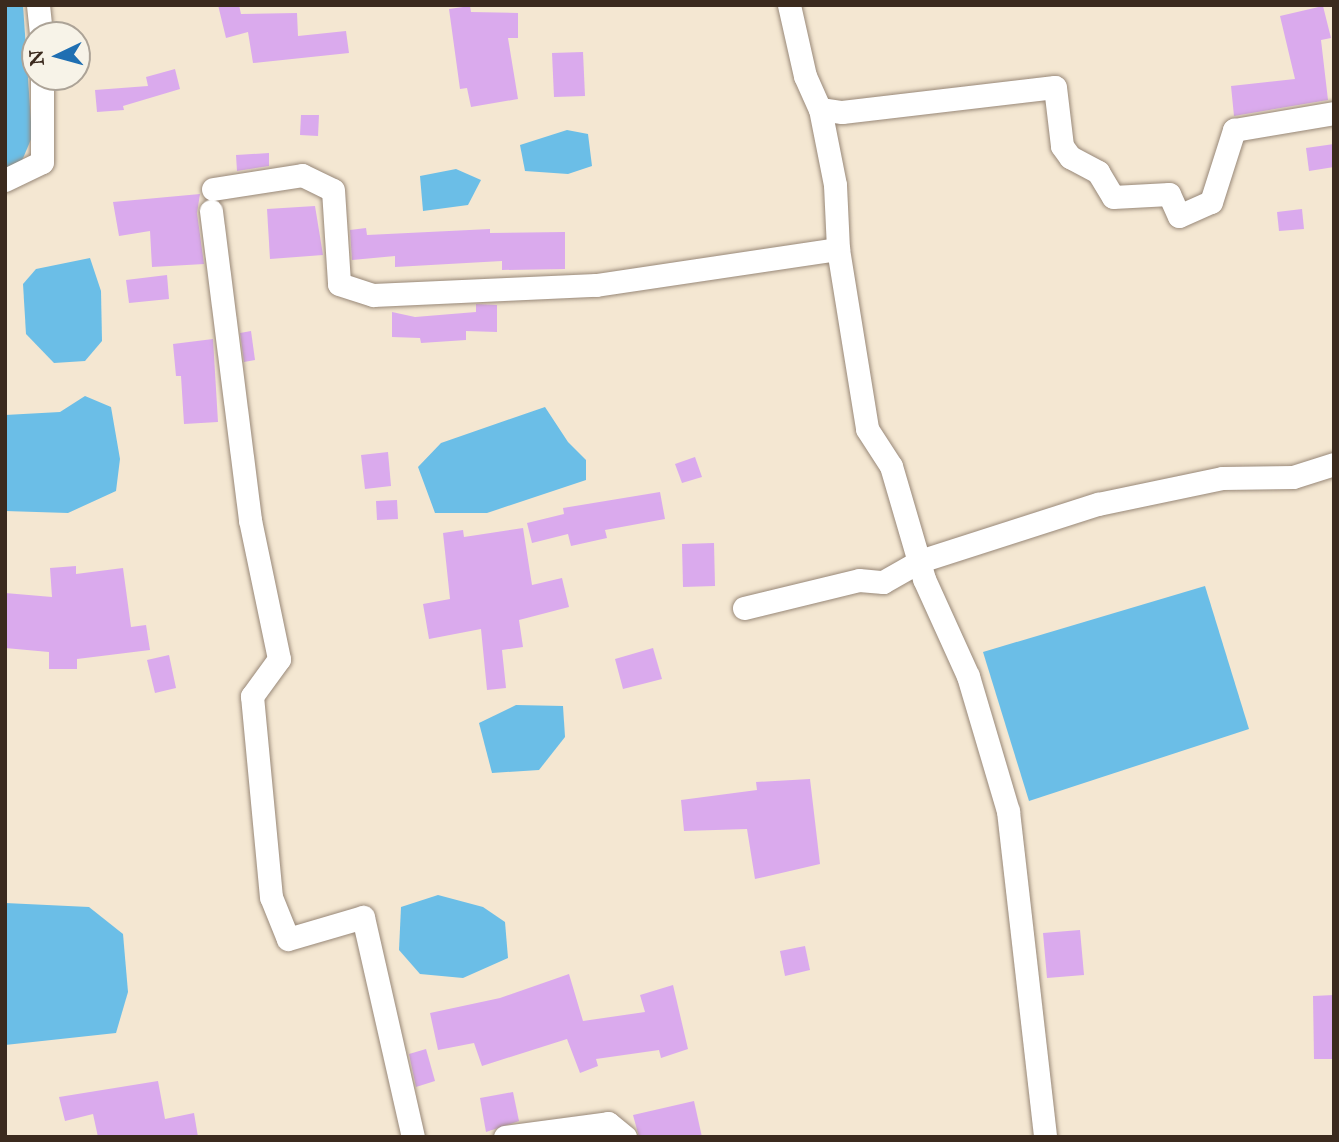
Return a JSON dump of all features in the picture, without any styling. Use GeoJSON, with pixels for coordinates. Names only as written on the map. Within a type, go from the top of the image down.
{"type":"FeatureCollection","features":[{"type":"Feature","properties":{"kind":"street"},"geometry":{"type":"LineString","coordinates":[[789,5],[805,76],[820,109],[835,185],[838,249],[867,429],[891,466],[920,561],[968,676],[1008,811],[1045,1137]]}},
{"type":"Feature","properties":{"kind":"street"},"geometry":{"type":"LineString","coordinates":[[820,109],[842,112],[1055,87],[1062,146],[1070,157],[1098,172],[1113,197],[1170,194],[1179,216],[1211,202],[1234,130],[1334,113]]}},
{"type":"Feature","properties":{"kind":"street"},"geometry":{"type":"LineString","coordinates":[[5,180],[42,162],[42,91]]}},
{"type":"Feature","properties":{"kind":"street"},"geometry":{"type":"LineString","coordinates":[[413,1137],[363,917],[288,939],[271,897],[252,696],[279,659],[250,520],[212,200],[302,175],[333,190],[339,284],[373,295],[596,285],[838,249]]}},
{"type":"Feature","properties":{"kind":"street"},"geometry":{"type":"LineString","coordinates":[[744,608],[859,579],[883,582],[920,561],[1098,504],[1222,478],[1293,477],[1334,464]]}},
{"type":"Feature","properties":{"kind":"street"},"geometry":{"type":"LineString","coordinates":[[505,1137],[608,1123],[625,1137]]}},
{"type":"Feature","properties":{"kind":"water"},"geometry":{"type":"Polygon","coordinates":[[[5,5],[23,5],[21,91],[29,91],[32,137],[21,163],[5,168],[5,5]]]}},
{"type":"Feature","properties":{"kind":"water"},"geometry":{"type":"Polygon","coordinates":[[[567,130],[588,134],[592,166],[568,174],[525,171],[520,145],[567,130]]]}},
{"type":"Feature","properties":{"kind":"water"},"geometry":{"type":"Polygon","coordinates":[[[456,169],[481,180],[468,205],[423,211],[420,176],[456,169]]]}},
{"type":"Feature","properties":{"kind":"water"},"geometry":{"type":"Polygon","coordinates":[[[90,258],[101,291],[102,341],[85,361],[54,363],[26,334],[23,284],[36,269],[90,258]]]}},
{"type":"Feature","properties":{"kind":"water"},"geometry":{"type":"Polygon","coordinates":[[[85,396],[111,407],[120,459],[116,491],[68,513],[5,511],[5,415],[60,412],[85,396]]]}},
{"type":"Feature","properties":{"kind":"water"},"geometry":{"type":"Polygon","coordinates":[[[545,407],[568,442],[586,460],[586,480],[487,513],[435,513],[418,467],[441,443],[545,407]]]}},
{"type":"Feature","properties":{"kind":"water"},"geometry":{"type":"Polygon","coordinates":[[[1205,586],[1249,729],[1029,801],[983,652],[1205,586]]]}},
{"type":"Feature","properties":{"kind":"water"},"geometry":{"type":"Polygon","coordinates":[[[516,705],[563,706],[565,737],[539,770],[492,773],[479,723],[516,705]]]}},
{"type":"Feature","properties":{"kind":"water"},"geometry":{"type":"Polygon","coordinates":[[[438,895],[483,907],[505,922],[508,958],[463,978],[420,974],[399,950],[401,907],[438,895]]]}},
{"type":"Feature","properties":{"kind":"water"},"geometry":{"type":"Polygon","coordinates":[[[5,903],[89,907],[123,934],[128,992],[116,1033],[5,1045],[5,903]]]}},
{"type":"Feature","properties":{"kind":"building"},"geometry":{"type":"Polygon","coordinates":[[[218,5],[239,5],[241,14],[297,13],[298,36],[346,31],[349,53],[253,63],[248,32],[226,38],[218,5]]]}},
{"type":"Feature","properties":{"kind":"building"},"geometry":{"type":"Polygon","coordinates":[[[470,6],[471,12],[518,13],[518,38],[508,38],[518,99],[471,107],[467,88],[460,89],[449,9],[470,6]]]}},
{"type":"Feature","properties":{"kind":"building"},"geometry":{"type":"Polygon","coordinates":[[[1323,6],[1331,38],[1321,40],[1328,100],[1234,116],[1231,86],[1295,79],[1280,16],[1323,6]]]}},
{"type":"Feature","properties":{"kind":"building"},"geometry":{"type":"Polygon","coordinates":[[[583,52],[585,96],[554,97],[552,53],[583,52]]]}},
{"type":"Feature","properties":{"kind":"building"},"geometry":{"type":"Polygon","coordinates":[[[175,69],[180,89],[123,106],[124,110],[97,112],[95,90],[148,86],[146,77],[175,69]]]}},
{"type":"Feature","properties":{"kind":"building"},"geometry":{"type":"Polygon","coordinates":[[[301,115],[319,115],[318,136],[300,135],[301,115]]]}},
{"type":"Feature","properties":{"kind":"building"},"geometry":{"type":"Polygon","coordinates":[[[1334,144],[1334,167],[1309,171],[1306,148],[1334,144]]]}},
{"type":"Feature","properties":{"kind":"building"},"geometry":{"type":"Polygon","coordinates":[[[269,153],[269,166],[237,171],[236,155],[269,153]]]}},
{"type":"Feature","properties":{"kind":"building"},"geometry":{"type":"Polygon","coordinates":[[[200,194],[197,213],[204,264],[152,267],[150,231],[119,236],[113,202],[200,194]]]}},
{"type":"Feature","properties":{"kind":"building"},"geometry":{"type":"Polygon","coordinates":[[[315,206],[323,255],[270,259],[267,209],[315,206]]]}},
{"type":"Feature","properties":{"kind":"building"},"geometry":{"type":"Polygon","coordinates":[[[1302,209],[1304,229],[1279,231],[1277,212],[1302,209]]]}},
{"type":"Feature","properties":{"kind":"building"},"geometry":{"type":"Polygon","coordinates":[[[366,228],[367,235],[490,229],[490,233],[565,232],[565,269],[502,270],[502,261],[395,267],[395,256],[352,260],[350,230],[366,228]]]}},
{"type":"Feature","properties":{"kind":"building"},"geometry":{"type":"Polygon","coordinates":[[[167,275],[169,299],[129,303],[126,280],[167,275]]]}},
{"type":"Feature","properties":{"kind":"building"},"geometry":{"type":"Polygon","coordinates":[[[476,304],[497,305],[497,332],[466,331],[466,340],[421,343],[420,338],[392,337],[392,312],[415,317],[476,312],[476,304]]]}},
{"type":"Feature","properties":{"kind":"building"},"geometry":{"type":"Polygon","coordinates":[[[251,331],[255,360],[244,362],[240,333],[251,331]]]}},
{"type":"Feature","properties":{"kind":"building"},"geometry":{"type":"Polygon","coordinates":[[[213,339],[218,422],[184,424],[181,376],[176,376],[173,344],[213,339]]]}},
{"type":"Feature","properties":{"kind":"building"},"geometry":{"type":"Polygon","coordinates":[[[388,452],[391,486],[365,489],[361,455],[388,452]]]}},
{"type":"Feature","properties":{"kind":"building"},"geometry":{"type":"Polygon","coordinates":[[[695,457],[702,477],[682,483],[675,464],[695,457]]]}},
{"type":"Feature","properties":{"kind":"building"},"geometry":{"type":"Polygon","coordinates":[[[660,492],[665,519],[605,530],[607,538],[571,546],[568,534],[532,543],[527,523],[564,514],[563,508],[660,492]]]}},
{"type":"Feature","properties":{"kind":"building"},"geometry":{"type":"Polygon","coordinates":[[[397,500],[398,519],[377,520],[376,501],[397,500]]]}},
{"type":"Feature","properties":{"kind":"building"},"geometry":{"type":"Polygon","coordinates":[[[523,528],[532,585],[562,578],[569,607],[519,620],[523,647],[502,650],[506,688],[487,690],[481,629],[429,639],[423,604],[450,599],[443,533],[463,530],[464,537],[523,528]]]}},
{"type":"Feature","properties":{"kind":"building"},"geometry":{"type":"Polygon","coordinates":[[[714,543],[715,586],[683,587],[682,544],[714,543]]]}},
{"type":"Feature","properties":{"kind":"building"},"geometry":{"type":"Polygon","coordinates":[[[76,566],[76,574],[123,568],[131,627],[146,625],[150,650],[77,659],[77,669],[49,669],[49,652],[5,648],[5,593],[52,597],[50,568],[76,566]]]}},
{"type":"Feature","properties":{"kind":"building"},"geometry":{"type":"Polygon","coordinates":[[[653,648],[662,679],[623,689],[615,659],[653,648]]]}},
{"type":"Feature","properties":{"kind":"building"},"geometry":{"type":"Polygon","coordinates":[[[169,655],[176,688],[155,693],[147,660],[169,655]]]}},
{"type":"Feature","properties":{"kind":"building"},"geometry":{"type":"Polygon","coordinates":[[[810,779],[820,864],[755,879],[747,829],[684,831],[681,800],[757,790],[756,782],[810,779]]]}},
{"type":"Feature","properties":{"kind":"building"},"geometry":{"type":"Polygon","coordinates":[[[1080,930],[1084,975],[1047,978],[1043,933],[1080,930]]]}},
{"type":"Feature","properties":{"kind":"building"},"geometry":{"type":"Polygon","coordinates":[[[805,946],[810,970],[785,976],[780,951],[805,946]]]}},
{"type":"Feature","properties":{"kind":"building"},"geometry":{"type":"Polygon","coordinates":[[[569,974],[583,1021],[645,1012],[640,995],[673,985],[688,1049],[661,1058],[659,1050],[596,1059],[598,1066],[580,1073],[567,1039],[482,1066],[474,1043],[438,1050],[430,1013],[500,998],[569,974]]]}},
{"type":"Feature","properties":{"kind":"building"},"geometry":{"type":"Polygon","coordinates":[[[1334,995],[1334,1059],[1314,1059],[1313,996],[1334,995]]]}},
{"type":"Feature","properties":{"kind":"building"},"geometry":{"type":"Polygon","coordinates":[[[426,1049],[435,1081],[416,1087],[409,1054],[426,1049]]]}},
{"type":"Feature","properties":{"kind":"building"},"geometry":{"type":"Polygon","coordinates":[[[158,1081],[165,1119],[194,1113],[198,1137],[98,1137],[93,1114],[65,1121],[59,1097],[158,1081]]]}},
{"type":"Feature","properties":{"kind":"building"},"geometry":{"type":"Polygon","coordinates":[[[513,1092],[519,1121],[486,1132],[480,1098],[513,1092]]]}},
{"type":"Feature","properties":{"kind":"building"},"geometry":{"type":"Polygon","coordinates":[[[694,1101],[702,1137],[639,1137],[633,1115],[694,1101]]]}}]}
